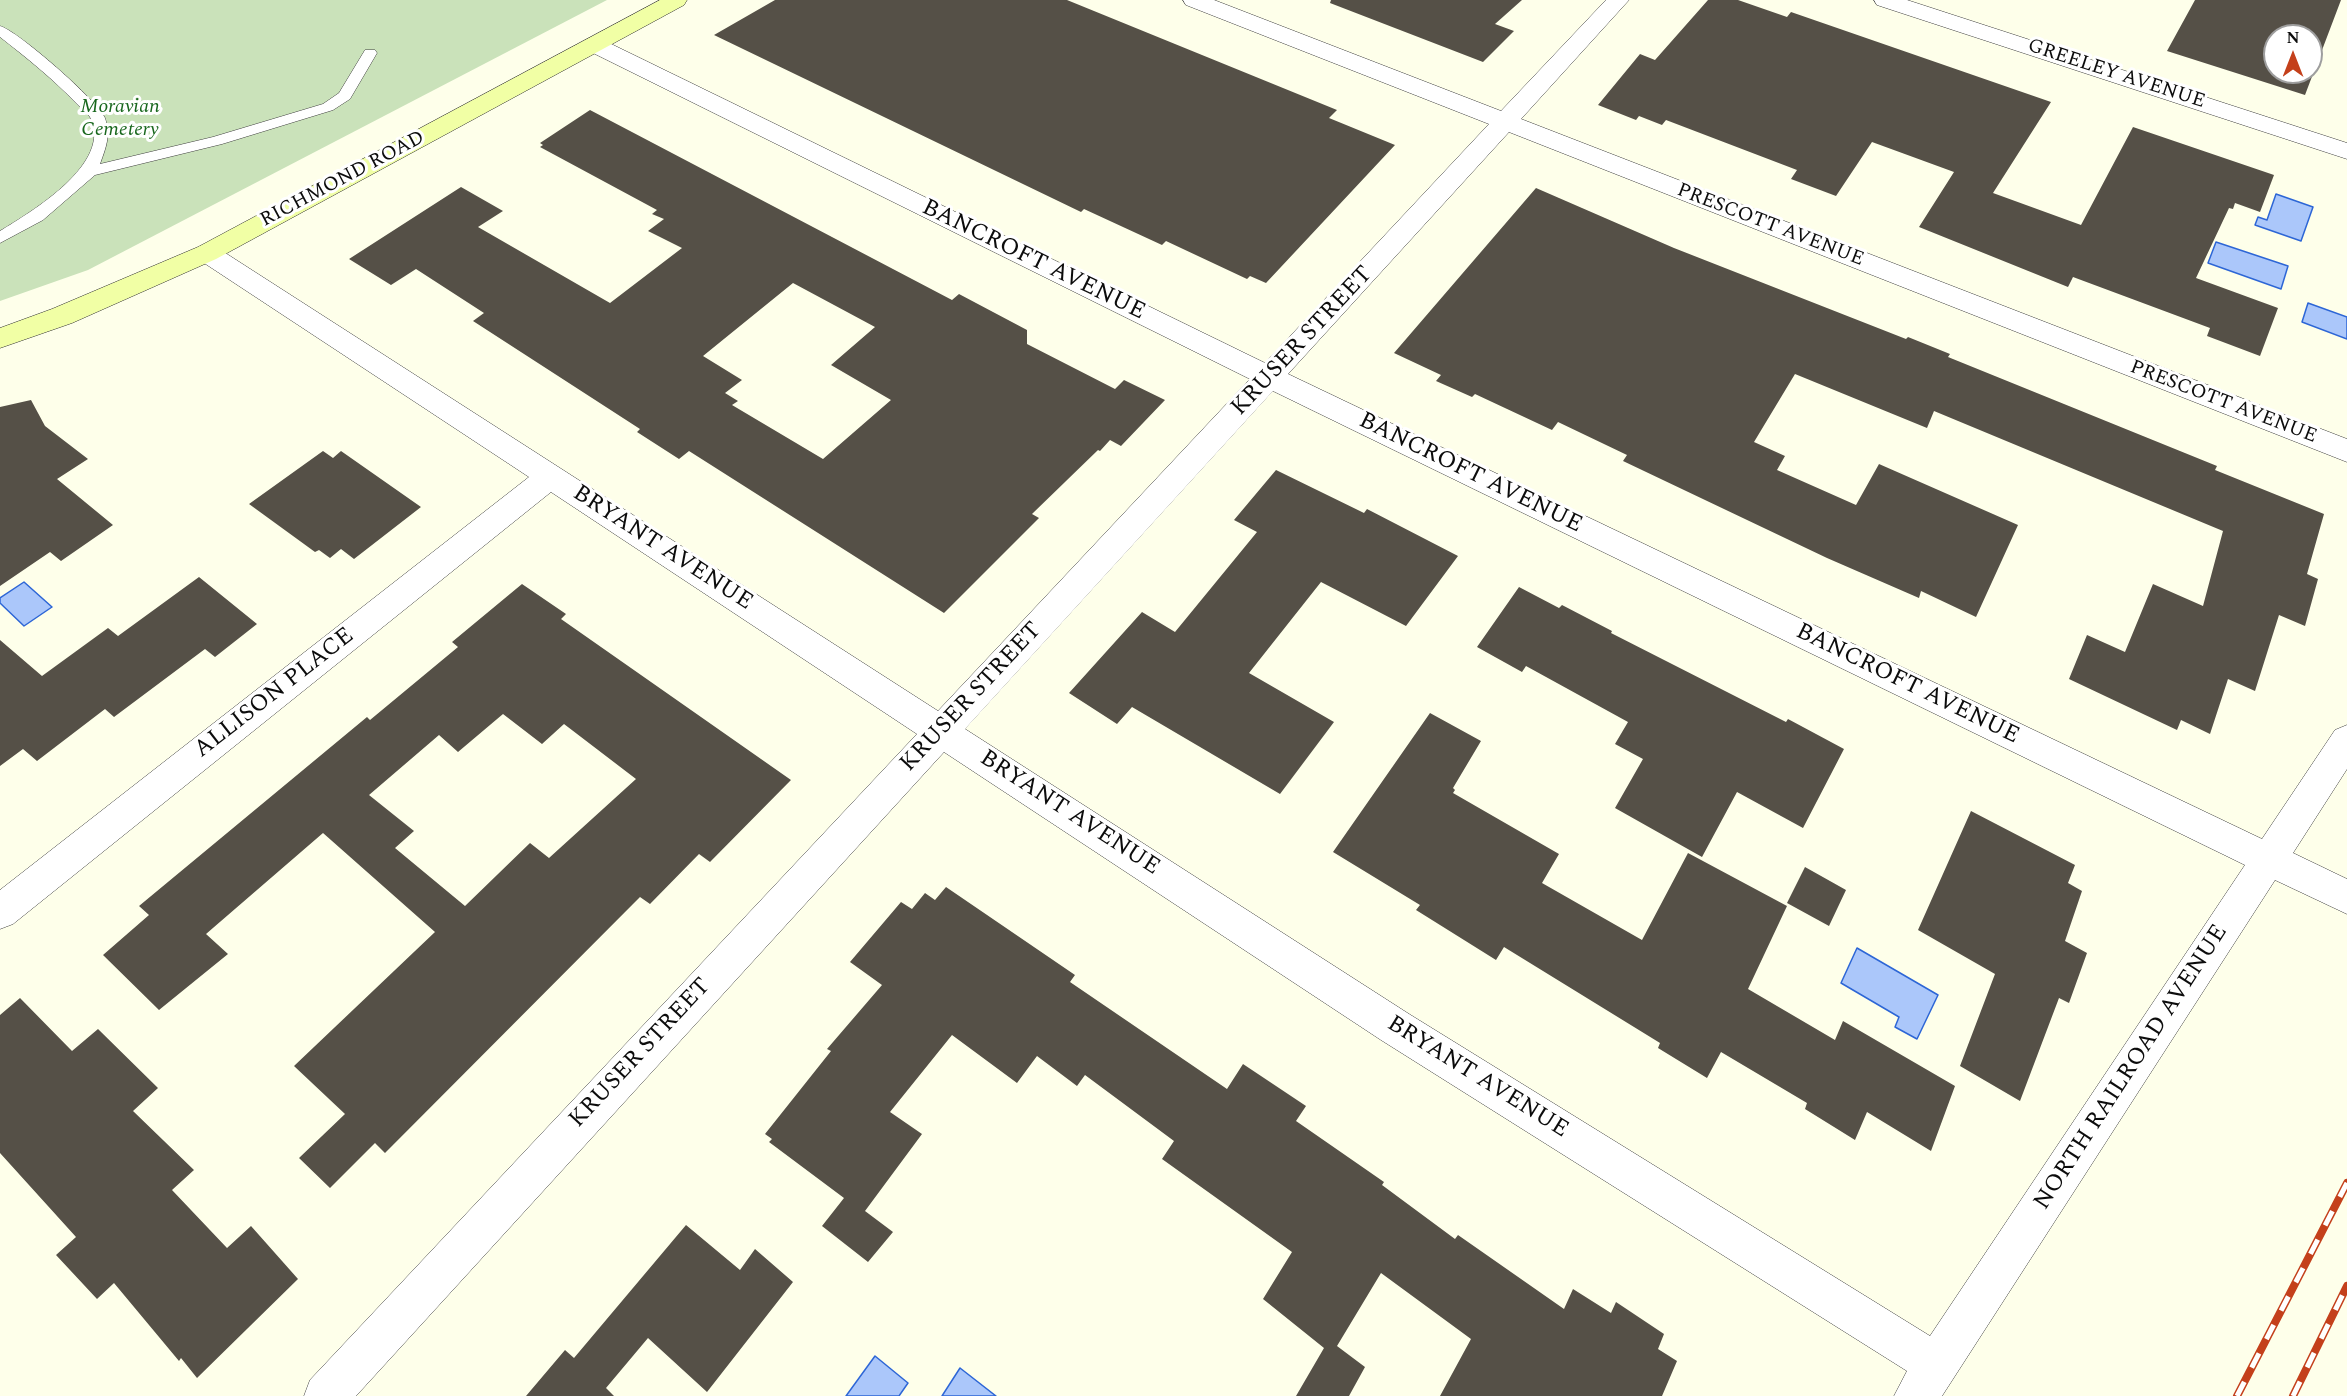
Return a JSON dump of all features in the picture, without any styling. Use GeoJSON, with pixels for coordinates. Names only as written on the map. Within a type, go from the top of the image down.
{"type":"FeatureCollection","features":[{"type":"Feature","properties":{"kind":"main road","name":"RICHMOND ROAD"},"geometry":{"type":"LineString","coordinates":[[0,338],[62,316],[207,253],[676,0]]}},
{"type":"Feature","properties":{"kind":"street","name":"PRESCOTT AVENUE"},"geometry":{"type":"LineString","coordinates":[[1194,0],[2347,451]]}},
{"type":"Feature","properties":{"kind":"street","name":"KRUSER STREET"},"geometry":{"type":"LineString","coordinates":[[326,1396],[940,731],[1271,378],[1618,0]]}},
{"type":"Feature","properties":{"kind":"street","name":"GREELEY AVENUE"},"geometry":{"type":"LineString","coordinates":[[1885,0],[2347,151]]}},
{"type":"Feature","properties":{"kind":"street","name":"BANCROFT AVENUE"},"geometry":{"type":"LineString","coordinates":[[595,45],[1271,378],[2347,897]]}},
{"type":"Feature","properties":{"kind":"street","name":"BRYANT AVENUE"},"geometry":{"type":"LineString","coordinates":[[207,253],[1395,1027],[1927,1380]]}},
{"type":"Feature","properties":{"kind":"street","name":"ALLISON PLACE"},"geometry":{"type":"LineString","coordinates":[[0,912],[551,476]]}},
{"type":"Feature","properties":{"kind":"street","name":"NORTH RAILROAD AVENUE"},"geometry":{"type":"LineString","coordinates":[[1927,1380],[2347,740]]}},
{"type":"Feature","properties":{"kind":"lane"},"geometry":{"type":"LineString","coordinates":[[0,30],[61,78],[97,116],[102,136],[90,171]]}},
{"type":"Feature","properties":{"kind":"lane"},"geometry":{"type":"LineString","coordinates":[[0,238],[37,216],[90,171],[217,141],[328,107],[345,96],[370,53]]}},
{"type":"Feature","properties":{"kind":"green space","name":"Moravian Cemetery"},"geometry":{"type":"Polygon","coordinates":[[[0,0],[607,0],[88,270],[0,301],[0,0]]]}},
{"type":"Feature","properties":{"kind":"water"},"geometry":{"type":"Polygon","coordinates":[[[2276,194],[2313,207],[2301,241],[2255,225],[2258,217],[2267,220],[2276,194]]]}},
{"type":"Feature","properties":{"kind":"water"},"geometry":{"type":"Polygon","coordinates":[[[2216,242],[2288,266],[2281,289],[2208,263],[2216,242]]]}},
{"type":"Feature","properties":{"kind":"water"},"geometry":{"type":"Polygon","coordinates":[[[2308,303],[2347,317],[2347,339],[2302,322],[2308,303]]]}},
{"type":"Feature","properties":{"kind":"water"},"geometry":{"type":"Polygon","coordinates":[[[24,582],[52,607],[24,626],[0,603],[0,598],[24,582]]]}},
{"type":"Feature","properties":{"kind":"water"},"geometry":{"type":"Polygon","coordinates":[[[1857,948],[1938,995],[1917,1039],[1895,1027],[1899,1017],[1841,983],[1857,948]]]}},
{"type":"Feature","properties":{"kind":"water"},"geometry":{"type":"Polygon","coordinates":[[[875,1356],[908,1383],[899,1396],[846,1396],[875,1356]]]}},
{"type":"Feature","properties":{"kind":"water"},"geometry":{"type":"Polygon","coordinates":[[[960,1368],[996,1396],[942,1396],[960,1368]]]}},
{"type":"Feature","properties":{"kind":"building"},"geometry":{"type":"Polygon","coordinates":[[[775,0],[1067,0],[1337,110],[1329,118],[1395,145],[1266,283],[1250,276],[1247,279],[1166,241],[1162,245],[1084,209],[1081,212],[714,35],[775,0]]]}},
{"type":"Feature","properties":{"kind":"building"},"geometry":{"type":"Polygon","coordinates":[[[1331,0],[1522,0],[1495,24],[1514,31],[1483,62],[1330,3],[1331,0]]]}},
{"type":"Feature","properties":{"kind":"building"},"geometry":{"type":"Polygon","coordinates":[[[1708,0],[1738,0],[1787,17],[1791,12],[2051,102],[1993,193],[2081,225],[2133,127],[2274,175],[2260,212],[2235,203],[2233,209],[2229,208],[2196,278],[2278,308],[2260,356],[2207,336],[2210,328],[2073,277],[2068,287],[1919,227],[1954,172],[1872,142],[1836,196],[1791,179],[1797,170],[1666,120],[1662,125],[1639,116],[1636,120],[1598,105],[1640,54],[1655,60],[1708,0]]]}},
{"type":"Feature","properties":{"kind":"building"},"geometry":{"type":"Polygon","coordinates":[[[2195,0],[2341,0],[2323,48],[2323,24],[2263,24],[2263,82],[2167,51],[2195,0]]]}},
{"type":"Feature","properties":{"kind":"building"},"geometry":{"type":"Polygon","coordinates":[[[2270,84],[2309,84],[2305,95],[2270,84]]]}},
{"type":"Feature","properties":{"kind":"building"},"geometry":{"type":"Polygon","coordinates":[[[590,110],[952,300],[959,294],[1027,330],[1027,344],[1115,389],[1124,380],[1165,400],[1121,446],[1110,440],[1100,451],[1098,450],[1032,514],[1039,518],[944,613],[689,451],[679,459],[637,432],[640,429],[473,321],[484,313],[416,269],[391,285],[349,259],[461,187],[503,211],[478,227],[610,303],[682,248],[648,231],[664,219],[652,214],[657,210],[540,147],[543,145],[540,143],[590,110]],[[793,283],[703,356],[742,380],[725,393],[738,401],[732,405],[823,459],[891,400],[831,365],[875,327],[793,283]]]}},
{"type":"Feature","properties":{"kind":"building"},"geometry":{"type":"Polygon","coordinates":[[[1536,188],[1674,248],[1950,354],[1948,357],[2217,466],[2215,470],[2324,514],[2307,574],[2318,579],[2305,626],[2279,615],[2255,691],[2228,679],[2210,734],[2181,720],[2177,730],[2069,679],[2087,635],[2125,652],[2153,584],[2203,606],[2223,531],[1934,411],[1927,428],[1795,374],[1754,442],[1785,456],[1777,470],[1856,505],[1879,464],[2018,525],[1976,617],[1921,591],[1919,598],[1827,558],[1623,461],[1627,455],[1558,422],[1552,430],[1475,394],[1472,397],[1436,381],[1441,375],[1394,353],[1536,188]]]}},
{"type":"Feature","properties":{"kind":"building"},"geometry":{"type":"Polygon","coordinates":[[[31,400],[45,426],[88,459],[57,479],[113,525],[61,561],[50,552],[0,586],[0,407],[31,400]]]}},
{"type":"Feature","properties":{"kind":"building"},"geometry":{"type":"Polygon","coordinates":[[[323,451],[333,458],[341,451],[421,507],[354,559],[341,549],[330,558],[319,550],[315,552],[249,504],[323,451]]]}},
{"type":"Feature","properties":{"kind":"building"},"geometry":{"type":"Polygon","coordinates":[[[1276,470],[1364,513],[1367,509],[1458,556],[1406,626],[1321,582],[1249,673],[1334,722],[1280,794],[1132,707],[1117,724],[1069,693],[1142,612],[1175,632],[1257,532],[1234,520],[1276,470]]]}},
{"type":"Feature","properties":{"kind":"building"},"geometry":{"type":"Polygon","coordinates":[[[199,577],[257,624],[215,657],[205,649],[114,717],[105,709],[37,761],[23,749],[0,766],[0,640],[42,676],[108,628],[118,636],[199,577]]]}},
{"type":"Feature","properties":{"kind":"building"},"geometry":{"type":"Polygon","coordinates":[[[522,584],[566,614],[561,619],[791,780],[710,862],[699,854],[650,904],[640,897],[385,1153],[375,1143],[330,1188],[299,1158],[345,1114],[294,1066],[435,932],[323,833],[206,934],[228,954],[159,1010],[103,955],[149,915],[139,906],[367,717],[370,720],[458,647],[452,642],[522,584]],[[503,714],[458,752],[439,735],[369,795],[414,831],[395,848],[465,906],[530,843],[549,858],[636,779],[564,724],[542,744],[503,714]]]}},
{"type":"Feature","properties":{"kind":"building"},"geometry":{"type":"Polygon","coordinates":[[[1519,587],[1559,608],[1562,605],[1612,631],[1611,633],[1786,722],[1788,719],[1844,749],[1803,828],[1737,792],[1702,857],[1615,808],[1643,759],[1615,744],[1628,722],[1526,666],[1522,672],[1477,647],[1519,587]]]}},
{"type":"Feature","properties":{"kind":"building"},"geometry":{"type":"Polygon","coordinates":[[[1430,713],[1481,741],[1453,788],[1455,790],[1453,793],[1559,854],[1542,883],[1642,940],[1688,853],[1787,906],[1748,989],[1835,1040],[1843,1021],[1955,1086],[1931,1151],[1867,1112],[1855,1140],[1805,1109],[1807,1103],[1721,1052],[1707,1078],[1658,1048],[1660,1043],[1504,947],[1496,960],[1416,910],[1420,905],[1333,852],[1430,713]]]}},
{"type":"Feature","properties":{"kind":"building"},"geometry":{"type":"Polygon","coordinates":[[[1971,811],[2075,865],[2068,883],[2082,891],[2065,941],[2087,953],[2069,1003],[2059,998],[2020,1101],[1960,1066],[1995,974],[1918,930],[1971,811]]]}},
{"type":"Feature","properties":{"kind":"building"},"geometry":{"type":"Polygon","coordinates":[[[1805,867],[1846,890],[1829,926],[1787,903],[1805,867]]]}},
{"type":"Feature","properties":{"kind":"building"},"geometry":{"type":"Polygon","coordinates":[[[946,887],[1075,975],[1070,982],[1227,1089],[1243,1064],[1306,1106],[1296,1121],[1384,1182],[1382,1185],[1455,1239],[1458,1235],[1564,1309],[1573,1289],[1611,1313],[1616,1302],[1664,1334],[1658,1349],[1677,1361],[1662,1396],[1440,1396],[1471,1339],[1381,1273],[1337,1346],[1365,1367],[1349,1396],[1296,1396],[1324,1348],[1263,1299],[1292,1252],[1162,1159],[1174,1141],[1085,1075],[1077,1086],[1037,1056],[1017,1083],[952,1035],[890,1112],[922,1134],[865,1211],[893,1232],[868,1262],[822,1226],[844,1198],[769,1142],[772,1139],[765,1134],[831,1051],[827,1049],[882,985],[850,962],[901,902],[912,909],[925,893],[935,900],[946,887]]]}},
{"type":"Feature","properties":{"kind":"building"},"geometry":{"type":"Polygon","coordinates":[[[20,998],[72,1051],[98,1029],[158,1088],[133,1111],[194,1170],[172,1190],[227,1248],[251,1226],[298,1279],[197,1378],[181,1358],[179,1361],[114,1283],[97,1299],[56,1255],[76,1237],[0,1153],[0,1015],[20,998]]]}},
{"type":"Feature","properties":{"kind":"building"},"geometry":{"type":"Polygon","coordinates":[[[686,1225],[740,1270],[755,1249],[793,1282],[707,1392],[648,1338],[606,1388],[614,1396],[526,1396],[565,1350],[574,1358],[686,1225]]]}},
{"type":"Feature","properties":{"kind":"railway"},"geometry":{"type":"LineString","coordinates":[[2237,1396],[2347,1183]]}},
{"type":"Feature","properties":{"kind":"railway"},"geometry":{"type":"LineString","coordinates":[[2293,1396],[2347,1286]]}}]}
